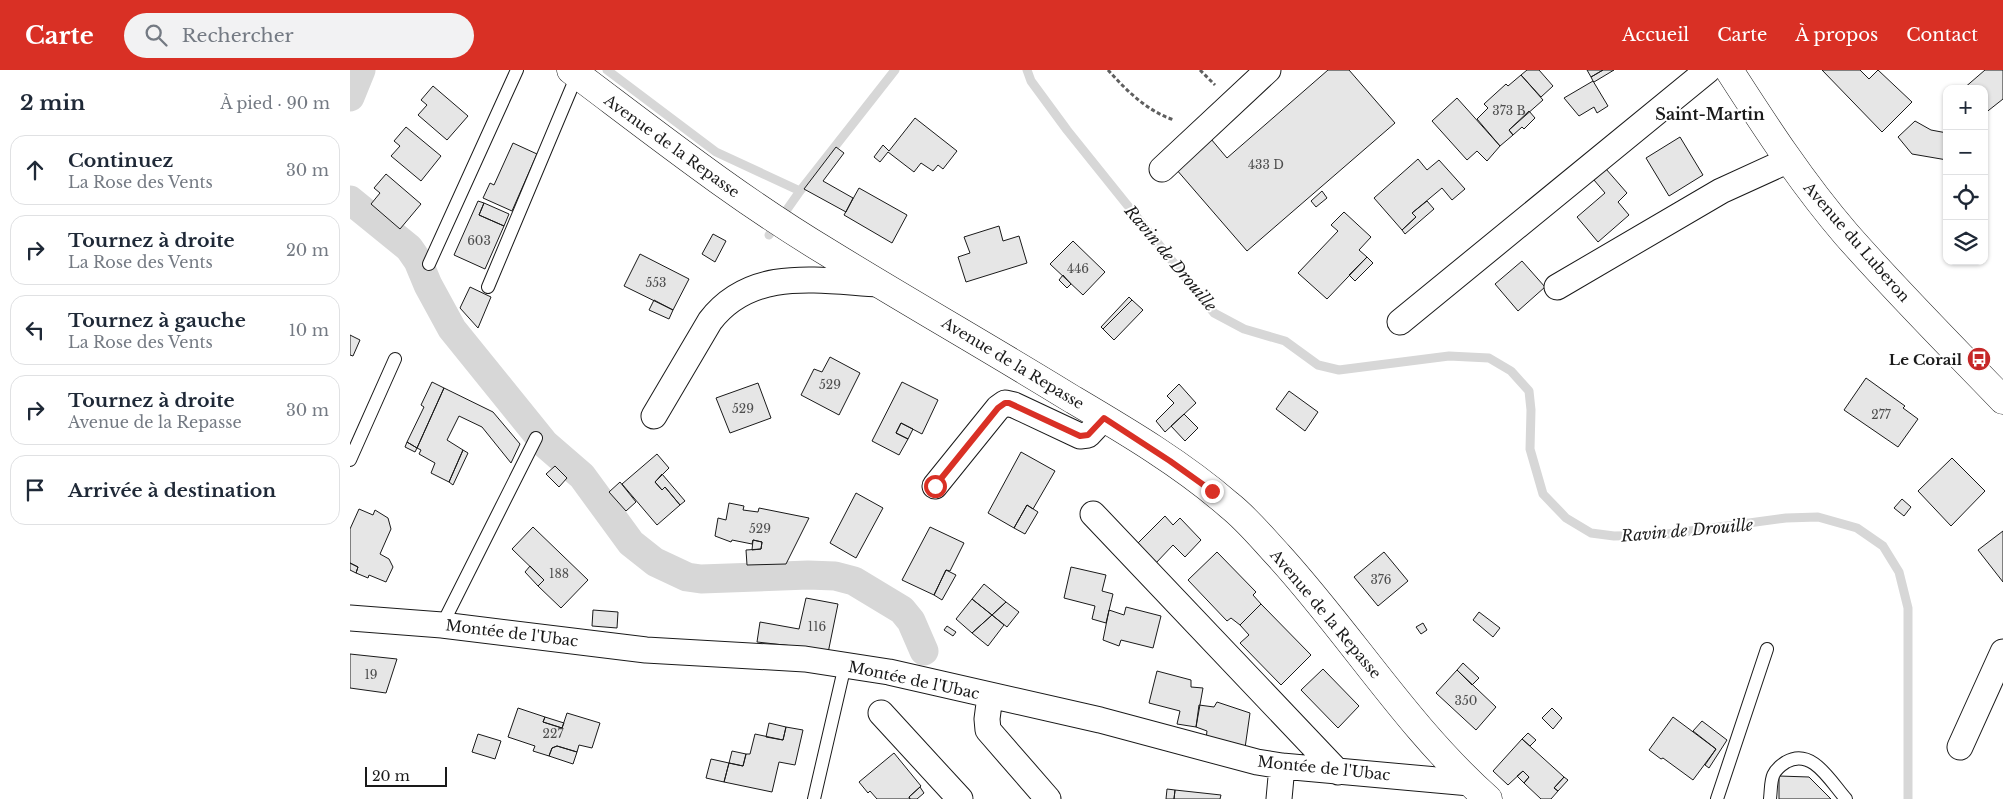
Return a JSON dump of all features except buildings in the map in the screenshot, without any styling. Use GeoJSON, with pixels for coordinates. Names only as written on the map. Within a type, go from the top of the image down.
{"type":"FeatureCollection","features":[{"type":"Feature","properties":{"kind":"street"},"geometry":{"type":"LineString","coordinates":[[1162,169],[1268,70]]}},
{"type":"Feature","properties":{"kind":"street"},"geometry":{"type":"LineString","coordinates":[[1400,322],[1708,70]]}},
{"type":"Feature","properties":{"kind":"street","name":"Avenue du Luberon"},"geometry":{"type":"LineString","coordinates":[[1729,70],[1789,160],[1845,233],[1902,296],[2002,397]]}},
{"type":"Feature","properties":{"kind":"street","name":"Avenue de la Repasse"},"geometry":{"type":"LineString","coordinates":[[574,72],[632,118],[757,209],[1104,418],[1207,487],[1246,520],[1312,592],[1421,731],[1479,791]]}},
{"type":"Feature","properties":{"kind":"street"},"geometry":{"type":"LineString","coordinates":[[1557,287],[1721,191],[1789,160]]}},
{"type":"Feature","properties":{"kind":"street"},"geometry":{"type":"LineString","coordinates":[[654,416],[710,321],[724,304],[744,292],[762,284],[790,280],[880,284]]}},
{"type":"Feature","properties":{"kind":"street"},"geometry":{"type":"LineString","coordinates":[[935,486],[998,408],[1005,403],[1014,405],[1080,436],[1088,435],[1104,418]]}},
{"type":"Feature","properties":{"kind":"street"},"geometry":{"type":"LineString","coordinates":[[1093,514],[1338,772]]}},
{"type":"Feature","properties":{"kind":"street","name":"Montée de l'Ubac"},"geometry":{"type":"LineString","coordinates":[[350,618],[442,625],[646,650],[805,659],[845,665],[889,672],[1100,720],[1257,762],[1338,772],[1439,779],[1479,791]]}},
{"type":"Feature","properties":{"kind":"street"},"geometry":{"type":"LineString","coordinates":[[1960,747],[2003,652]]}},
{"type":"Feature","properties":{"kind":"street"},"geometry":{"type":"LineString","coordinates":[[990,696],[987,719],[988,730],[1048,799]]}},
{"type":"Feature","properties":{"kind":"street"},"geometry":{"type":"LineString","coordinates":[[881,713],[960,799]]}},
{"type":"Feature","properties":{"kind":"street"},"geometry":{"type":"LineString","coordinates":[[1278,799],[1282,766]]}},
{"type":"Feature","properties":{"kind":"lane"},"geometry":{"type":"LineString","coordinates":[[429,264],[517,70]]}},
{"type":"Feature","properties":{"kind":"lane"},"geometry":{"type":"LineString","coordinates":[[488,287],[574,72]]}},
{"type":"Feature","properties":{"kind":"lane"},"geometry":{"type":"LineString","coordinates":[[350,460],[395,359]]}},
{"type":"Feature","properties":{"kind":"lane"},"geometry":{"type":"LineString","coordinates":[[442,625],[536,438]]}},
{"type":"Feature","properties":{"kind":"lane"},"geometry":{"type":"LineString","coordinates":[[1716,799],[1767,649]]}},
{"type":"Feature","properties":{"kind":"lane"},"geometry":{"type":"LineString","coordinates":[[814,799],[845,665]]}},
{"type":"Feature","properties":{"kind":"lane"},"geometry":{"type":"LineString","coordinates":[[1770,799],[1776,768],[1797,757],[1813,761],[1846,799]]}},
{"type":"Feature","properties":{"kind":"path"},"geometry":{"type":"LineString","coordinates":[[1108,70],[1125,88],[1150,109],[1164,117],[1189,124],[1210,124]]}},
{"type":"Feature","properties":{"kind":"waterway"},"geometry":{"type":"LineString","coordinates":[[350,97],[361,70]]}},
{"type":"Feature","properties":{"kind":"waterway"},"geometry":{"type":"LineString","coordinates":[[607,70],[716,152],[800,191]]}},
{"type":"Feature","properties":{"kind":"waterway"},"geometry":{"type":"LineString","coordinates":[[769,235],[800,191],[895,70]]}},
{"type":"Feature","properties":{"kind":"waterway","name":"Ravin de Drouille"},"geometry":{"type":"LineString","coordinates":[[1027,70],[1031,81],[1067,130],[1214,313],[1244,329],[1285,341],[1318,365],[1339,370],[1449,356],[1489,358],[1511,371],[1529,391],[1531,410],[1530,449],[1543,494],[1566,518],[1591,533],[1614,536],[1660,535],[1786,518],[1818,517],[1857,528],[1883,546],[1899,572],[1908,608],[1908,799]]}},
{"type":"Feature","properties":{"kind":"waterway"},"geometry":{"type":"LineString","coordinates":[[350,200],[409,248],[418,261],[428,285],[452,329],[545,444],[582,476],[631,543],[655,562],[687,577],[701,579],[808,575],[835,576],[854,581],[902,610],[911,621],[924,651]]}},
{"type":"Feature","properties":{"kind":"place","name":"Le Corail"},"geometry":{"type":"Point","coordinates":[1979,359]}},
{"type":"Feature","properties":{"kind":"district","name":"Saint-Martin"},"geometry":{"type":"Point","coordinates":[1710,114]}},
{"type":"Feature","properties":{"kind":"route"},"geometry":{"type":"LineString","coordinates":[[935,486],[998,408],[1005,403],[1009,403],[1080,436],[1088,435],[1104,418],[1212,491]]}}]}
